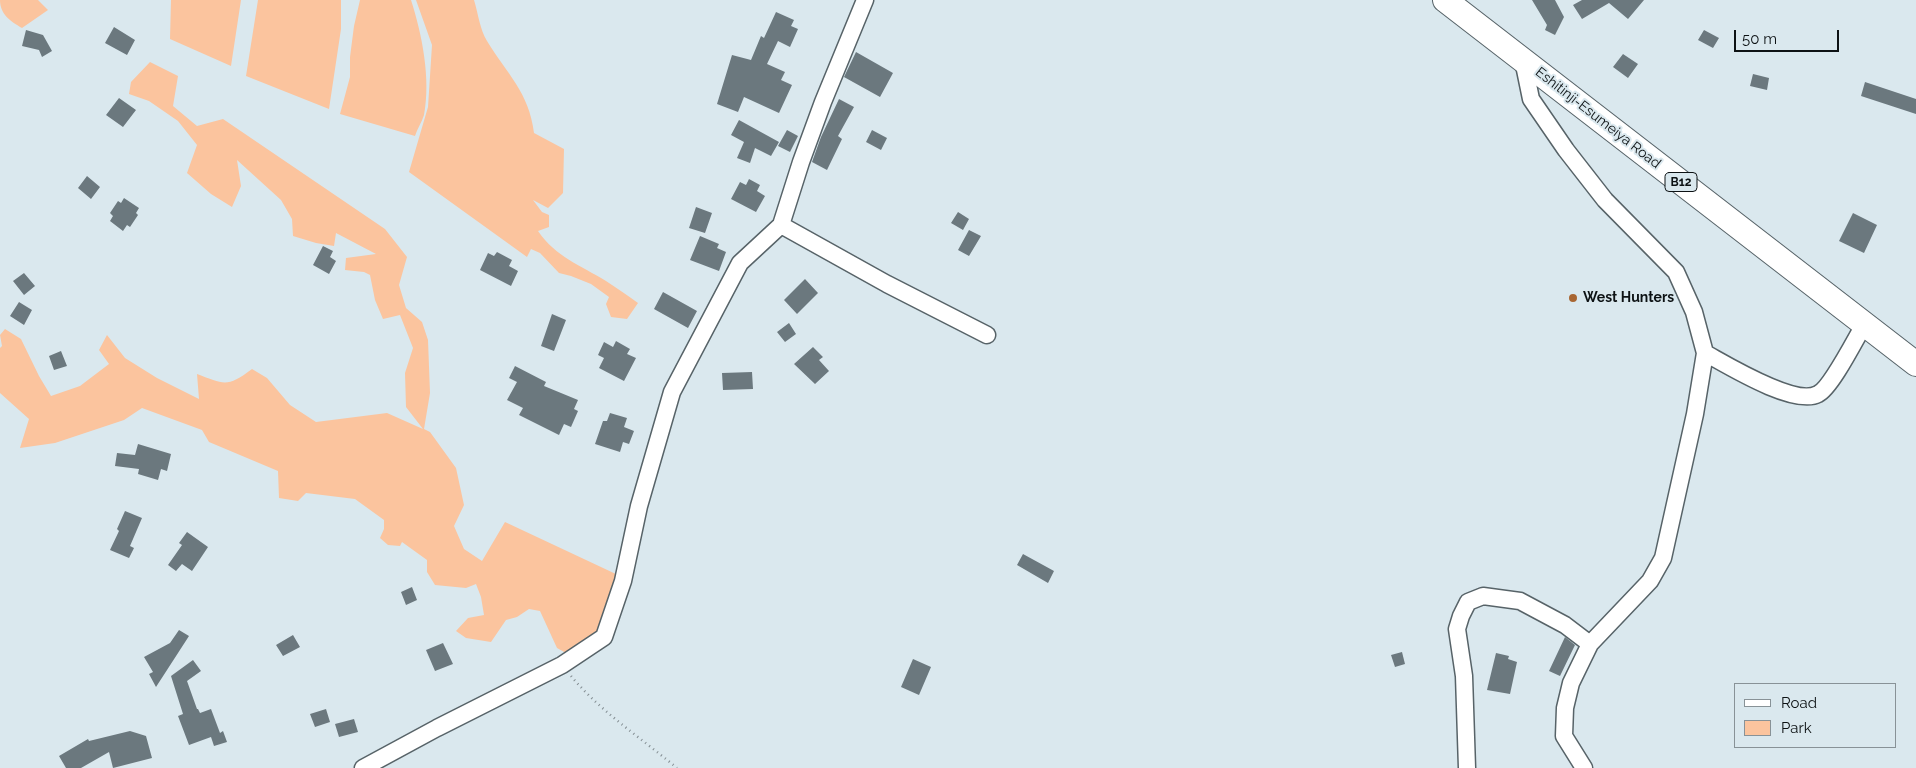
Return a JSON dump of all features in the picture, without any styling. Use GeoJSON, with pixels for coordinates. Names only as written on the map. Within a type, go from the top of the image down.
{"type":"FeatureCollection","features":[{"type":"Feature","properties":{"kind":"highway","name":"Eshitinji-Esumeiya Road"},"geometry":{"type":"LineString","coordinates":[[1446,0],[1916,364]]}},
{"type":"Feature","properties":{"kind":"street"},"geometry":{"type":"LineString","coordinates":[[362,768],[562,665],[604,638],[623,581],[639,506],[672,392],[740,263],[781,225],[810,136],[865,0]]}},
{"type":"Feature","properties":{"kind":"street"},"geometry":{"type":"LineString","coordinates":[[1523,60],[1531,99],[1566,150],[1605,200],[1676,272],[1694,312],[1704,353],[1695,414],[1663,558],[1650,582],[1590,644],[1571,683],[1565,708],[1564,736],[1584,768]]}},
{"type":"Feature","properties":{"kind":"street"},"geometry":{"type":"LineString","coordinates":[[781,225],[887,284],[987,335]]}},
{"type":"Feature","properties":{"kind":"street"},"geometry":{"type":"LineString","coordinates":[[1704,353],[1776,390],[1809,398],[1820,394],[1828,384],[1864,323]]}},
{"type":"Feature","properties":{"kind":"street"},"geometry":{"type":"LineString","coordinates":[[1467,768],[1464,676],[1457,629],[1468,602],[1483,596],[1520,601],[1565,625],[1590,644]]}},
{"type":"Feature","properties":{"kind":"path"},"geometry":{"type":"LineString","coordinates":[[562,665],[585,693],[677,768]]}},
{"type":"Feature","properties":{"kind":"green space"},"geometry":{"type":"Polygon","coordinates":[[[0,0],[38,0],[48,10],[22,28],[6,17],[0,5],[0,0]]]}},
{"type":"Feature","properties":{"kind":"green space"},"geometry":{"type":"Polygon","coordinates":[[[171,0],[241,0],[231,66],[170,39],[171,0]]]}},
{"type":"Feature","properties":{"kind":"green space"},"geometry":{"type":"Polygon","coordinates":[[[258,0],[341,0],[341,29],[329,109],[246,76],[258,0]]]}},
{"type":"Feature","properties":{"kind":"green space"},"geometry":{"type":"Polygon","coordinates":[[[360,0],[411,0],[419,27],[426,72],[424,115],[415,136],[340,114],[350,77],[350,57],[354,26],[360,0]]]}},
{"type":"Feature","properties":{"kind":"green space"},"geometry":{"type":"Polygon","coordinates":[[[416,0],[474,0],[485,37],[522,95],[534,133],[564,149],[563,193],[548,208],[533,200],[542,212],[549,215],[549,227],[538,231],[561,254],[638,303],[627,319],[611,317],[606,304],[609,297],[591,284],[559,273],[540,253],[531,249],[527,257],[409,172],[428,107],[432,45],[416,0]]]}},
{"type":"Feature","properties":{"kind":"green space"},"geometry":{"type":"Polygon","coordinates":[[[150,62],[178,76],[173,106],[197,126],[223,119],[385,229],[407,257],[399,285],[406,308],[422,322],[428,340],[430,393],[424,429],[430,432],[456,468],[464,505],[454,526],[464,549],[482,561],[505,522],[618,575],[597,636],[566,653],[557,648],[540,611],[529,609],[517,617],[506,620],[491,642],[466,638],[456,631],[468,618],[484,615],[481,597],[476,584],[466,588],[435,585],[427,572],[427,560],[402,542],[400,546],[388,545],[380,538],[384,529],[384,520],[355,499],[306,493],[298,501],[279,498],[278,471],[209,442],[202,430],[142,408],[124,420],[55,443],[20,448],[29,419],[0,393],[0,348],[2,346],[0,335],[5,329],[21,339],[51,396],[80,386],[109,364],[99,350],[107,335],[125,358],[157,378],[199,399],[197,374],[220,382],[231,382],[252,369],[267,378],[290,405],[316,422],[387,413],[423,429],[406,407],[405,373],[413,348],[400,315],[383,319],[375,300],[370,275],[364,272],[345,270],[346,258],[376,254],[336,233],[334,246],[293,236],[292,219],[281,200],[237,160],[241,186],[232,207],[211,194],[187,173],[197,145],[178,121],[149,101],[129,94],[131,82],[150,62]]]}},
{"type":"Feature","properties":{"kind":"building"},"geometry":{"type":"Polygon","coordinates":[[[1532,0],[1555,0],[1564,17],[1555,35],[1545,30],[1547,25],[1532,0]]]}},
{"type":"Feature","properties":{"kind":"building"},"geometry":{"type":"Polygon","coordinates":[[[1582,0],[1644,0],[1628,19],[1609,3],[1582,19],[1573,5],[1582,0]]]}},
{"type":"Feature","properties":{"kind":"building"},"geometry":{"type":"Polygon","coordinates":[[[776,12],[794,20],[791,26],[798,29],[790,47],[778,41],[767,64],[785,72],[781,80],[792,85],[779,113],[744,97],[738,112],[717,104],[732,55],[751,60],[761,36],[764,38],[776,12]]]}},
{"type":"Feature","properties":{"kind":"building"},"geometry":{"type":"Polygon","coordinates":[[[114,27],[135,40],[127,55],[105,43],[114,27]]]}},
{"type":"Feature","properties":{"kind":"building"},"geometry":{"type":"Polygon","coordinates":[[[26,30],[43,35],[52,51],[42,57],[39,50],[22,46],[26,30]]]}},
{"type":"Feature","properties":{"kind":"building"},"geometry":{"type":"Polygon","coordinates":[[[1704,30],[1719,38],[1713,48],[1698,40],[1704,30]]]}},
{"type":"Feature","properties":{"kind":"building"},"geometry":{"type":"Polygon","coordinates":[[[856,52],[893,73],[880,97],[844,77],[856,52]]]}},
{"type":"Feature","properties":{"kind":"building"},"geometry":{"type":"Polygon","coordinates":[[[1623,54],[1638,64],[1628,78],[1613,67],[1623,54]]]}},
{"type":"Feature","properties":{"kind":"building"},"geometry":{"type":"Polygon","coordinates":[[[1753,74],[1769,78],[1767,90],[1750,86],[1753,74]]]}},
{"type":"Feature","properties":{"kind":"building"},"geometry":{"type":"Polygon","coordinates":[[[1865,82],[1916,99],[1916,114],[1861,96],[1865,82]]]}},
{"type":"Feature","properties":{"kind":"building"},"geometry":{"type":"Polygon","coordinates":[[[119,98],[136,110],[123,127],[106,115],[119,98]]]}},
{"type":"Feature","properties":{"kind":"building"},"geometry":{"type":"Polygon","coordinates":[[[839,99],[854,107],[838,136],[842,139],[827,170],[812,162],[821,137],[839,99]]]}},
{"type":"Feature","properties":{"kind":"building"},"geometry":{"type":"Polygon","coordinates":[[[739,120],[779,142],[771,156],[755,148],[750,163],[737,158],[744,142],[731,135],[739,120]]]}},
{"type":"Feature","properties":{"kind":"building"},"geometry":{"type":"Polygon","coordinates":[[[787,130],[798,136],[790,152],[778,146],[787,130]]]}},
{"type":"Feature","properties":{"kind":"building"},"geometry":{"type":"Polygon","coordinates":[[[872,130],[887,138],[881,150],[866,142],[872,130]]]}},
{"type":"Feature","properties":{"kind":"building"},"geometry":{"type":"Polygon","coordinates":[[[87,176],[100,187],[91,199],[78,188],[87,176]]]}},
{"type":"Feature","properties":{"kind":"building"},"geometry":{"type":"Polygon","coordinates":[[[749,179],[760,185],[757,191],[765,196],[756,212],[731,199],[740,182],[746,185],[749,179]]]}},
{"type":"Feature","properties":{"kind":"building"},"geometry":{"type":"Polygon","coordinates":[[[124,198],[139,208],[136,213],[138,215],[130,227],[127,225],[123,231],[110,221],[113,216],[110,213],[118,201],[121,203],[124,198]]]}},
{"type":"Feature","properties":{"kind":"building"},"geometry":{"type":"Polygon","coordinates":[[[696,207],[712,213],[705,233],[689,228],[696,207]]]}},
{"type":"Feature","properties":{"kind":"building"},"geometry":{"type":"Polygon","coordinates":[[[958,212],[969,219],[963,230],[951,223],[958,212]]]}},
{"type":"Feature","properties":{"kind":"building"},"geometry":{"type":"Polygon","coordinates":[[[1853,213],[1877,225],[1864,253],[1839,241],[1853,213]]]}},
{"type":"Feature","properties":{"kind":"building"},"geometry":{"type":"Polygon","coordinates":[[[969,230],[981,236],[969,256],[958,250],[969,230]]]}},
{"type":"Feature","properties":{"kind":"building"},"geometry":{"type":"Polygon","coordinates":[[[700,236],[719,244],[717,248],[726,252],[719,271],[690,260],[700,236]]]}},
{"type":"Feature","properties":{"kind":"building"},"geometry":{"type":"Polygon","coordinates":[[[323,246],[333,251],[330,257],[336,261],[329,274],[313,265],[323,246]]]}},
{"type":"Feature","properties":{"kind":"building"},"geometry":{"type":"Polygon","coordinates":[[[497,252],[512,260],[509,266],[518,271],[511,286],[480,270],[488,253],[494,256],[497,252]]]}},
{"type":"Feature","properties":{"kind":"building"},"geometry":{"type":"Polygon","coordinates":[[[24,273],[35,286],[24,295],[13,281],[24,273]]]}},
{"type":"Feature","properties":{"kind":"building"},"geometry":{"type":"Polygon","coordinates":[[[805,279],[818,293],[797,314],[784,300],[805,279]]]}},
{"type":"Feature","properties":{"kind":"building"},"geometry":{"type":"Polygon","coordinates":[[[663,292],[697,311],[688,328],[654,309],[663,292]]]}},
{"type":"Feature","properties":{"kind":"building"},"geometry":{"type":"Polygon","coordinates":[[[19,302],[32,310],[24,325],[10,316],[19,302]]]}},
{"type":"Feature","properties":{"kind":"building"},"geometry":{"type":"Polygon","coordinates":[[[552,314],[566,320],[554,351],[541,346],[552,314]]]}},
{"type":"Feature","properties":{"kind":"building"},"geometry":{"type":"Polygon","coordinates":[[[789,323],[796,334],[785,342],[777,332],[789,323]]]}},
{"type":"Feature","properties":{"kind":"building"},"geometry":{"type":"Polygon","coordinates":[[[616,341],[630,349],[627,354],[636,358],[624,381],[599,368],[604,358],[598,355],[604,342],[613,347],[616,341]]]}},
{"type":"Feature","properties":{"kind":"building"},"geometry":{"type":"Polygon","coordinates":[[[813,347],[823,357],[819,360],[829,371],[815,384],[794,364],[813,347]]]}},
{"type":"Feature","properties":{"kind":"building"},"geometry":{"type":"Polygon","coordinates":[[[61,351],[67,366],[54,370],[49,356],[61,351]]]}},
{"type":"Feature","properties":{"kind":"building"},"geometry":{"type":"Polygon","coordinates":[[[515,366],[546,382],[544,386],[578,400],[574,409],[578,411],[571,427],[564,424],[559,435],[519,415],[523,408],[507,400],[517,382],[509,378],[515,366]]]}},
{"type":"Feature","properties":{"kind":"building"},"geometry":{"type":"Polygon","coordinates":[[[752,372],[753,389],[723,390],[722,373],[752,372]]]}},
{"type":"Feature","properties":{"kind":"building"},"geometry":{"type":"Polygon","coordinates":[[[610,413],[627,418],[624,427],[634,431],[629,444],[623,442],[620,452],[595,444],[603,421],[607,421],[610,413]]]}},
{"type":"Feature","properties":{"kind":"building"},"geometry":{"type":"Polygon","coordinates":[[[138,444],[171,454],[167,471],[161,469],[158,480],[138,474],[139,469],[115,466],[117,453],[135,455],[138,444]]]}},
{"type":"Feature","properties":{"kind":"building"},"geometry":{"type":"Polygon","coordinates":[[[125,511],[142,518],[130,546],[134,548],[129,558],[110,550],[119,531],[117,529],[125,511]]]}},
{"type":"Feature","properties":{"kind":"building"},"geometry":{"type":"Polygon","coordinates":[[[187,532],[208,547],[192,571],[182,564],[176,571],[168,565],[182,545],[179,543],[187,532]]]}},
{"type":"Feature","properties":{"kind":"building"},"geometry":{"type":"Polygon","coordinates":[[[1023,554],[1054,571],[1048,583],[1017,565],[1023,554]]]}},
{"type":"Feature","properties":{"kind":"building"},"geometry":{"type":"Polygon","coordinates":[[[412,587],[417,600],[406,605],[401,592],[412,587]]]}},
{"type":"Feature","properties":{"kind":"building"},"geometry":{"type":"Polygon","coordinates":[[[179,630],[189,636],[156,687],[149,674],[153,672],[144,657],[170,643],[179,630]]]}},
{"type":"Feature","properties":{"kind":"building"},"geometry":{"type":"Polygon","coordinates":[[[293,635],[300,647],[283,656],[276,645],[293,635]]]}},
{"type":"Feature","properties":{"kind":"building"},"geometry":{"type":"Polygon","coordinates":[[[1565,637],[1575,645],[1560,676],[1549,671],[1565,637]]]}},
{"type":"Feature","properties":{"kind":"building"},"geometry":{"type":"Polygon","coordinates":[[[443,643],[453,664],[435,671],[426,650],[443,643]]]}},
{"type":"Feature","properties":{"kind":"building"},"geometry":{"type":"Polygon","coordinates":[[[1402,652],[1405,664],[1395,667],[1391,655],[1402,652]]]}},
{"type":"Feature","properties":{"kind":"building"},"geometry":{"type":"Polygon","coordinates":[[[1496,653],[1509,656],[1508,659],[1517,662],[1510,694],[1487,690],[1496,653]]]}},
{"type":"Feature","properties":{"kind":"building"},"geometry":{"type":"Polygon","coordinates":[[[913,659],[931,667],[919,695],[901,687],[913,659]]]}},
{"type":"Feature","properties":{"kind":"building"},"geometry":{"type":"Polygon","coordinates":[[[193,660],[201,671],[187,681],[197,709],[200,713],[211,709],[220,733],[223,731],[227,742],[214,746],[211,737],[189,745],[178,716],[183,714],[171,676],[193,660]]]}},
{"type":"Feature","properties":{"kind":"building"},"geometry":{"type":"Polygon","coordinates":[[[326,709],[330,722],[315,727],[310,714],[326,709]]]}},
{"type":"Feature","properties":{"kind":"building"},"geometry":{"type":"Polygon","coordinates":[[[354,719],[358,732],[339,737],[335,724],[354,719]]]}},
{"type":"Feature","properties":{"kind":"building"},"geometry":{"type":"Polygon","coordinates":[[[130,731],[146,736],[152,758],[113,768],[109,752],[81,768],[66,768],[59,756],[88,739],[89,741],[130,731]]]}},
{"type":"Feature","properties":{"kind":"place","name":"West Hunters"},"geometry":{"type":"Point","coordinates":[1573,298]}}]}
